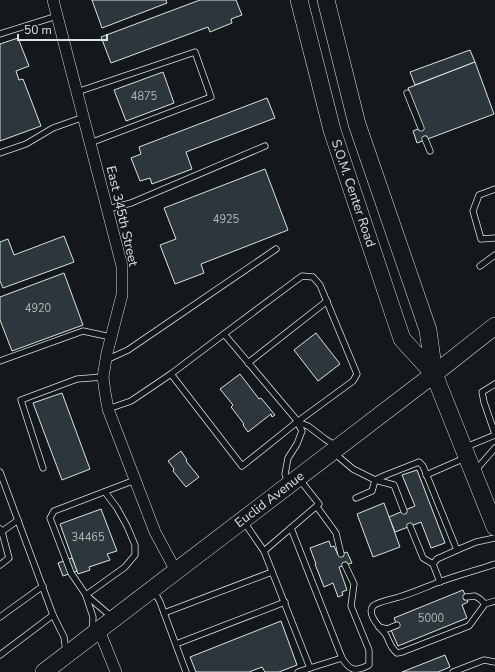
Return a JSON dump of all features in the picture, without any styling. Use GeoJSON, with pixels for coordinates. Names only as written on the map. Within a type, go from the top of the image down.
{"type":"FeatureCollection","features":[{"type":"Feature","properties":{"kind":"main road","name":"S.O.M. Center Road"},"geometry":{"type":"LineString","coordinates":[[299,0],[332,130],[402,339],[434,374]]}},
{"type":"Feature","properties":{"kind":"main road","name":"S.O.M. Center Road"},"geometry":{"type":"LineString","coordinates":[[326,0],[357,124],[428,330],[434,374],[495,527]]}},
{"type":"Feature","properties":{"kind":"main road","name":"Euclid Avenue"},"geometry":{"type":"LineString","coordinates":[[44,672],[495,326]]}},
{"type":"Feature","properties":{"kind":"street","name":"East 345th Street"},"geometry":{"type":"LineString","coordinates":[[53,0],[122,266],[122,295],[111,337],[103,377],[108,409],[155,532],[176,571]]}},
{"type":"Feature","properties":{"kind":"street"},"geometry":{"type":"LineString","coordinates":[[96,632],[116,672]]}},
{"type":"Feature","properties":{"kind":"lane"},"geometry":{"type":"LineString","coordinates":[[0,34],[57,16]]}},
{"type":"Feature","properties":{"kind":"lane"},"geometry":{"type":"LineString","coordinates":[[77,92],[196,52],[212,97],[90,143]]}},
{"type":"Feature","properties":{"kind":"lane"},"geometry":{"type":"LineString","coordinates":[[406,93],[421,128]]}},
{"type":"Feature","properties":{"kind":"lane"},"geometry":{"type":"LineString","coordinates":[[0,153],[26,144],[53,128],[84,117]]}},
{"type":"Feature","properties":{"kind":"lane"},"geometry":{"type":"LineString","coordinates":[[425,139],[430,151]]}},
{"type":"Feature","properties":{"kind":"lane"},"geometry":{"type":"LineString","coordinates":[[108,209],[131,203],[265,146]]}},
{"type":"Feature","properties":{"kind":"lane"},"geometry":{"type":"LineString","coordinates":[[495,189],[479,195],[473,211],[481,239],[495,238]]}},
{"type":"Feature","properties":{"kind":"lane"},"geometry":{"type":"LineString","coordinates":[[106,360],[128,350],[276,249]]}},
{"type":"Feature","properties":{"kind":"lane"},"geometry":{"type":"LineString","coordinates":[[480,266],[495,255]]}},
{"type":"Feature","properties":{"kind":"lane"},"geometry":{"type":"LineString","coordinates":[[108,409],[131,401],[171,374],[302,276],[313,277],[320,285],[357,374],[352,381],[296,420],[242,466],[171,374]]}},
{"type":"Feature","properties":{"kind":"lane"},"geometry":{"type":"LineString","coordinates":[[248,363],[327,301]]}},
{"type":"Feature","properties":{"kind":"lane"},"geometry":{"type":"LineString","coordinates":[[0,361],[83,330],[111,337]]}},
{"type":"Feature","properties":{"kind":"lane"},"geometry":{"type":"LineString","coordinates":[[224,334],[296,420],[302,431],[297,444],[288,458],[286,474],[318,506],[336,533],[341,554]]}},
{"type":"Feature","properties":{"kind":"lane"},"geometry":{"type":"LineString","coordinates":[[43,468],[21,400],[77,379],[103,377]]}},
{"type":"Feature","properties":{"kind":"lane"},"geometry":{"type":"LineString","coordinates":[[426,475],[444,466],[495,435],[482,392],[495,384]]}},
{"type":"Feature","properties":{"kind":"lane"},"geometry":{"type":"LineString","coordinates":[[296,420],[308,426],[325,439],[353,469],[375,480],[394,486],[404,511]]}},
{"type":"Feature","properties":{"kind":"lane"},"geometry":{"type":"LineString","coordinates":[[474,473],[495,448]]}},
{"type":"Feature","properties":{"kind":"lane"},"geometry":{"type":"LineString","coordinates":[[375,480],[419,462],[423,466],[457,550]]}},
{"type":"Feature","properties":{"kind":"lane"},"geometry":{"type":"LineString","coordinates":[[0,472],[53,615],[64,637],[67,654]]}},
{"type":"Feature","properties":{"kind":"lane"},"geometry":{"type":"LineString","coordinates":[[96,632],[86,596],[71,573],[50,518],[54,511],[135,480]]}},
{"type":"Feature","properties":{"kind":"lane"},"geometry":{"type":"LineString","coordinates":[[356,498],[372,491],[375,480]]}},
{"type":"Feature","properties":{"kind":"lane"},"geometry":{"type":"LineString","coordinates":[[86,596],[124,567],[135,555],[135,545],[127,526],[117,508],[105,492]]}},
{"type":"Feature","properties":{"kind":"lane"},"geometry":{"type":"LineString","coordinates":[[264,551],[318,506]]}},
{"type":"Feature","properties":{"kind":"lane"},"geometry":{"type":"LineString","coordinates":[[0,565],[9,558],[1,531],[18,520]]}},
{"type":"Feature","properties":{"kind":"lane"},"geometry":{"type":"LineString","coordinates":[[243,520],[264,551],[310,668]]}},
{"type":"Feature","properties":{"kind":"lane"},"geometry":{"type":"LineString","coordinates":[[410,526],[423,558],[433,564],[440,582]]}},
{"type":"Feature","properties":{"kind":"lane"},"geometry":{"type":"LineString","coordinates":[[291,528],[342,658],[349,669],[354,671],[363,670],[369,664],[369,650],[351,606],[354,584],[345,565]]}},
{"type":"Feature","properties":{"kind":"lane"},"geometry":{"type":"LineString","coordinates":[[433,564],[436,559],[476,542],[495,538]]}},
{"type":"Feature","properties":{"kind":"lane"},"geometry":{"type":"LineString","coordinates":[[495,564],[440,582],[401,597],[378,603],[374,605],[372,615],[374,622],[386,635],[391,648],[397,653],[469,626],[485,604],[495,601]]}},
{"type":"Feature","properties":{"kind":"lane"},"geometry":{"type":"LineString","coordinates":[[164,613],[272,572]]}},
{"type":"Feature","properties":{"kind":"lane"},"geometry":{"type":"LineString","coordinates":[[0,617],[43,586]]}},
{"type":"Feature","properties":{"kind":"lane"},"geometry":{"type":"LineString","coordinates":[[152,589],[160,602],[186,672]]}},
{"type":"Feature","properties":{"kind":"lane"},"geometry":{"type":"LineString","coordinates":[[86,596],[114,619]]}},
{"type":"Feature","properties":{"kind":"lane"},"geometry":{"type":"LineString","coordinates":[[466,597],[475,596],[485,604]]}},
{"type":"Feature","properties":{"kind":"lane"},"geometry":{"type":"LineString","coordinates":[[176,644],[284,602]]}},
{"type":"Feature","properties":{"kind":"lane"},"geometry":{"type":"LineString","coordinates":[[0,655],[53,615]]}},
{"type":"Feature","properties":{"kind":"lane"},"geometry":{"type":"LineString","coordinates":[[379,627],[387,628],[397,625]]}},
{"type":"Feature","properties":{"kind":"lane"},"geometry":{"type":"LineString","coordinates":[[298,672],[342,658]]}},
{"type":"Feature","properties":{"kind":"lane"},"geometry":{"type":"LineString","coordinates":[[453,672],[484,660],[495,662]]}},
{"type":"Feature","properties":{"kind":"building"},"geometry":{"type":"Polygon","coordinates":[[[92,0],[166,0],[167,3],[102,28],[92,0]]]}},
{"type":"Feature","properties":{"kind":"building"},"geometry":{"type":"Polygon","coordinates":[[[200,0],[236,0],[242,15],[231,19],[232,23],[210,32],[208,27],[111,63],[101,37],[200,0]]]}},
{"type":"Feature","properties":{"kind":"building"},"geometry":{"type":"Polygon","coordinates":[[[18,38],[29,66],[16,71],[19,80],[23,79],[41,126],[0,141],[0,44],[18,38]]]}},
{"type":"Feature","properties":{"kind":"building"},"geometry":{"type":"Polygon","coordinates":[[[470,50],[475,62],[415,85],[410,72],[470,50]]]}},
{"type":"Feature","properties":{"kind":"building"},"geometry":{"type":"Polygon","coordinates":[[[475,62],[494,114],[417,143],[413,131],[423,127],[408,88],[475,62]]]}},
{"type":"Feature","properties":{"kind":"building"},"geometry":{"type":"Polygon","coordinates":[[[163,72],[174,103],[126,121],[114,90],[163,72]]]}},
{"type":"Feature","properties":{"kind":"building"},"geometry":{"type":"Polygon","coordinates":[[[267,98],[275,118],[186,152],[192,169],[152,184],[150,178],[140,181],[131,158],[141,154],[139,147],[267,98]]]}},
{"type":"Feature","properties":{"kind":"building"},"geometry":{"type":"Polygon","coordinates":[[[265,169],[288,230],[201,264],[204,273],[175,284],[160,245],[176,239],[164,208],[265,169]]]}},
{"type":"Feature","properties":{"kind":"building"},"geometry":{"type":"Polygon","coordinates":[[[64,236],[74,262],[3,288],[0,281],[0,242],[8,239],[14,255],[64,236]]]}},
{"type":"Feature","properties":{"kind":"building"},"geometry":{"type":"Polygon","coordinates":[[[64,273],[83,325],[12,351],[0,320],[0,297],[64,273]]]}},
{"type":"Feature","properties":{"kind":"building"},"geometry":{"type":"Polygon","coordinates":[[[316,333],[340,364],[318,381],[294,350],[316,333]]]}},
{"type":"Feature","properties":{"kind":"building"},"geometry":{"type":"Polygon","coordinates":[[[240,374],[259,399],[261,398],[275,415],[272,417],[271,414],[248,432],[231,407],[233,405],[220,389],[240,374]]]}},
{"type":"Feature","properties":{"kind":"building"},"geometry":{"type":"Polygon","coordinates":[[[62,393],[90,469],[62,480],[33,403],[62,393]]]}},
{"type":"Feature","properties":{"kind":"building"},"geometry":{"type":"Polygon","coordinates":[[[181,451],[187,460],[186,461],[199,477],[186,487],[173,471],[174,469],[168,461],[181,451]]]}},
{"type":"Feature","properties":{"kind":"building"},"geometry":{"type":"Polygon","coordinates":[[[417,470],[445,543],[431,548],[421,522],[395,532],[389,517],[415,506],[402,475],[417,470]]]}},
{"type":"Feature","properties":{"kind":"building"},"geometry":{"type":"Polygon","coordinates":[[[384,503],[400,547],[373,557],[357,514],[384,503]]]}},
{"type":"Feature","properties":{"kind":"building"},"geometry":{"type":"Polygon","coordinates":[[[101,509],[117,551],[107,554],[110,560],[89,567],[90,570],[78,574],[60,524],[101,509]]]}},
{"type":"Feature","properties":{"kind":"building"},"geometry":{"type":"Polygon","coordinates":[[[329,541],[331,547],[334,546],[338,555],[347,552],[352,563],[339,567],[347,590],[342,592],[343,595],[338,597],[333,583],[324,587],[310,548],[329,541]]]}},
{"type":"Feature","properties":{"kind":"building"},"geometry":{"type":"Polygon","coordinates":[[[72,558],[77,571],[63,576],[58,563],[72,558]]]}},
{"type":"Feature","properties":{"kind":"building"},"geometry":{"type":"Polygon","coordinates":[[[463,590],[468,602],[462,605],[467,618],[398,646],[391,630],[398,628],[394,618],[463,590]]]}},
{"type":"Feature","properties":{"kind":"building"},"geometry":{"type":"Polygon","coordinates":[[[281,621],[297,665],[279,672],[265,672],[262,667],[249,672],[196,672],[190,657],[281,621]]]}},
{"type":"Feature","properties":{"kind":"building"},"geometry":{"type":"Polygon","coordinates":[[[445,655],[450,667],[438,672],[402,672],[445,655]]]}}]}
